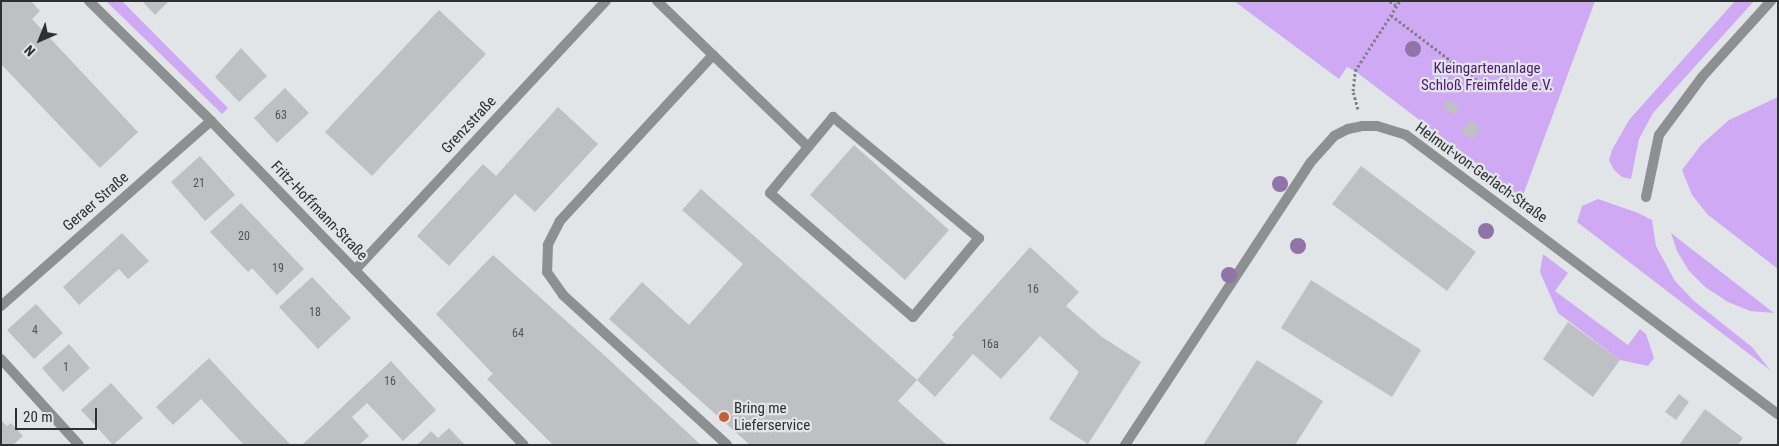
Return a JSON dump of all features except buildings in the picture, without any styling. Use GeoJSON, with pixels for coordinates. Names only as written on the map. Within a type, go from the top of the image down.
{"type":"FeatureCollection","features":[{"type":"Feature","properties":{"kind":"street","name":"Fritz-Hoffmann-Straße"},"geometry":{"type":"LineString","coordinates":[[89,1],[211,121],[524,445]]}},
{"type":"Feature","properties":{"kind":"street","name":"Grenzstraße"},"geometry":{"type":"LineString","coordinates":[[355,270],[606,1]]}},
{"type":"Feature","properties":{"kind":"street"},"geometry":{"type":"LineString","coordinates":[[657,1],[808,147]]}},
{"type":"Feature","properties":{"kind":"street"},"geometry":{"type":"LineString","coordinates":[[1646,197],[1659,135],[1702,77],[1771,1]]}},
{"type":"Feature","properties":{"kind":"street"},"geometry":{"type":"LineString","coordinates":[[713,54],[560,221],[548,245],[547,272],[563,295],[727,445]]}},
{"type":"Feature","properties":{"kind":"street"},"geometry":{"type":"LineString","coordinates":[[833,117],[979,238],[913,317],[770,193],[808,147],[833,117]]}},
{"type":"Feature","properties":{"kind":"street","name":"Geraer Straße"},"geometry":{"type":"LineString","coordinates":[[1,306],[211,121]]}},
{"type":"Feature","properties":{"kind":"street","name":"Helmut-von-Gerlach-Straße"},"geometry":{"type":"LineString","coordinates":[[1126,445],[1310,163],[1334,136],[1348,129],[1362,126],[1376,126],[1406,135],[1778,414]]}},
{"type":"Feature","properties":{"kind":"street"},"geometry":{"type":"LineString","coordinates":[[1,358],[79,445]]}},
{"type":"Feature","properties":{"kind":"path"},"geometry":{"type":"LineString","coordinates":[[1390,1],[1396,6]]}},
{"type":"Feature","properties":{"kind":"path"},"geometry":{"type":"LineString","coordinates":[[1362,126],[1353,91],[1353,80],[1356,71],[1400,1]]}},
{"type":"Feature","properties":{"kind":"path"},"geometry":{"type":"LineString","coordinates":[[1391,14],[1483,85]]}},
{"type":"Feature","properties":{"kind":"green space"},"geometry":{"type":"Polygon","coordinates":[[[106,1],[122,1],[228,108],[222,114],[106,1]]]}},
{"type":"Feature","properties":{"kind":"green space","name":"Kleingartenanlage Schloß Freimfelde e.V."},"geometry":{"type":"Polygon","coordinates":[[[1234,1],[1595,1],[1522,198],[1355,71],[1347,67],[1339,79],[1234,1]]]}},
{"type":"Feature","properties":{"kind":"green space"},"geometry":{"type":"Polygon","coordinates":[[[1735,1],[1754,1],[1653,113],[1639,139],[1631,179],[1622,177],[1614,170],[1609,160],[1612,150],[1629,120],[1735,1]]]}},
{"type":"Feature","properties":{"kind":"green space"},"geometry":{"type":"Polygon","coordinates":[[[1778,97],[1778,269],[1707,214],[1692,195],[1682,170],[1701,145],[1729,120],[1778,97]]]}},
{"type":"Feature","properties":{"kind":"green space"},"geometry":{"type":"Polygon","coordinates":[[[1598,199],[1652,220],[1656,246],[1675,281],[1694,301],[1752,347],[1770,370],[1577,222],[1582,206],[1598,199]]]}},
{"type":"Feature","properties":{"kind":"green space"},"geometry":{"type":"Polygon","coordinates":[[[1671,233],[1774,313],[1750,311],[1728,302],[1705,287],[1689,271],[1677,251],[1671,233]]]}},
{"type":"Feature","properties":{"kind":"green space"},"geometry":{"type":"Polygon","coordinates":[[[1543,254],[1568,273],[1555,291],[1628,345],[1640,329],[1646,334],[1654,358],[1648,366],[1620,360],[1558,313],[1540,272],[1543,254]]]}},
{"type":"Feature","properties":{"kind":"place","name":"Bring me Lieferservice"},"geometry":{"type":"Point","coordinates":[724,417]}}]}
